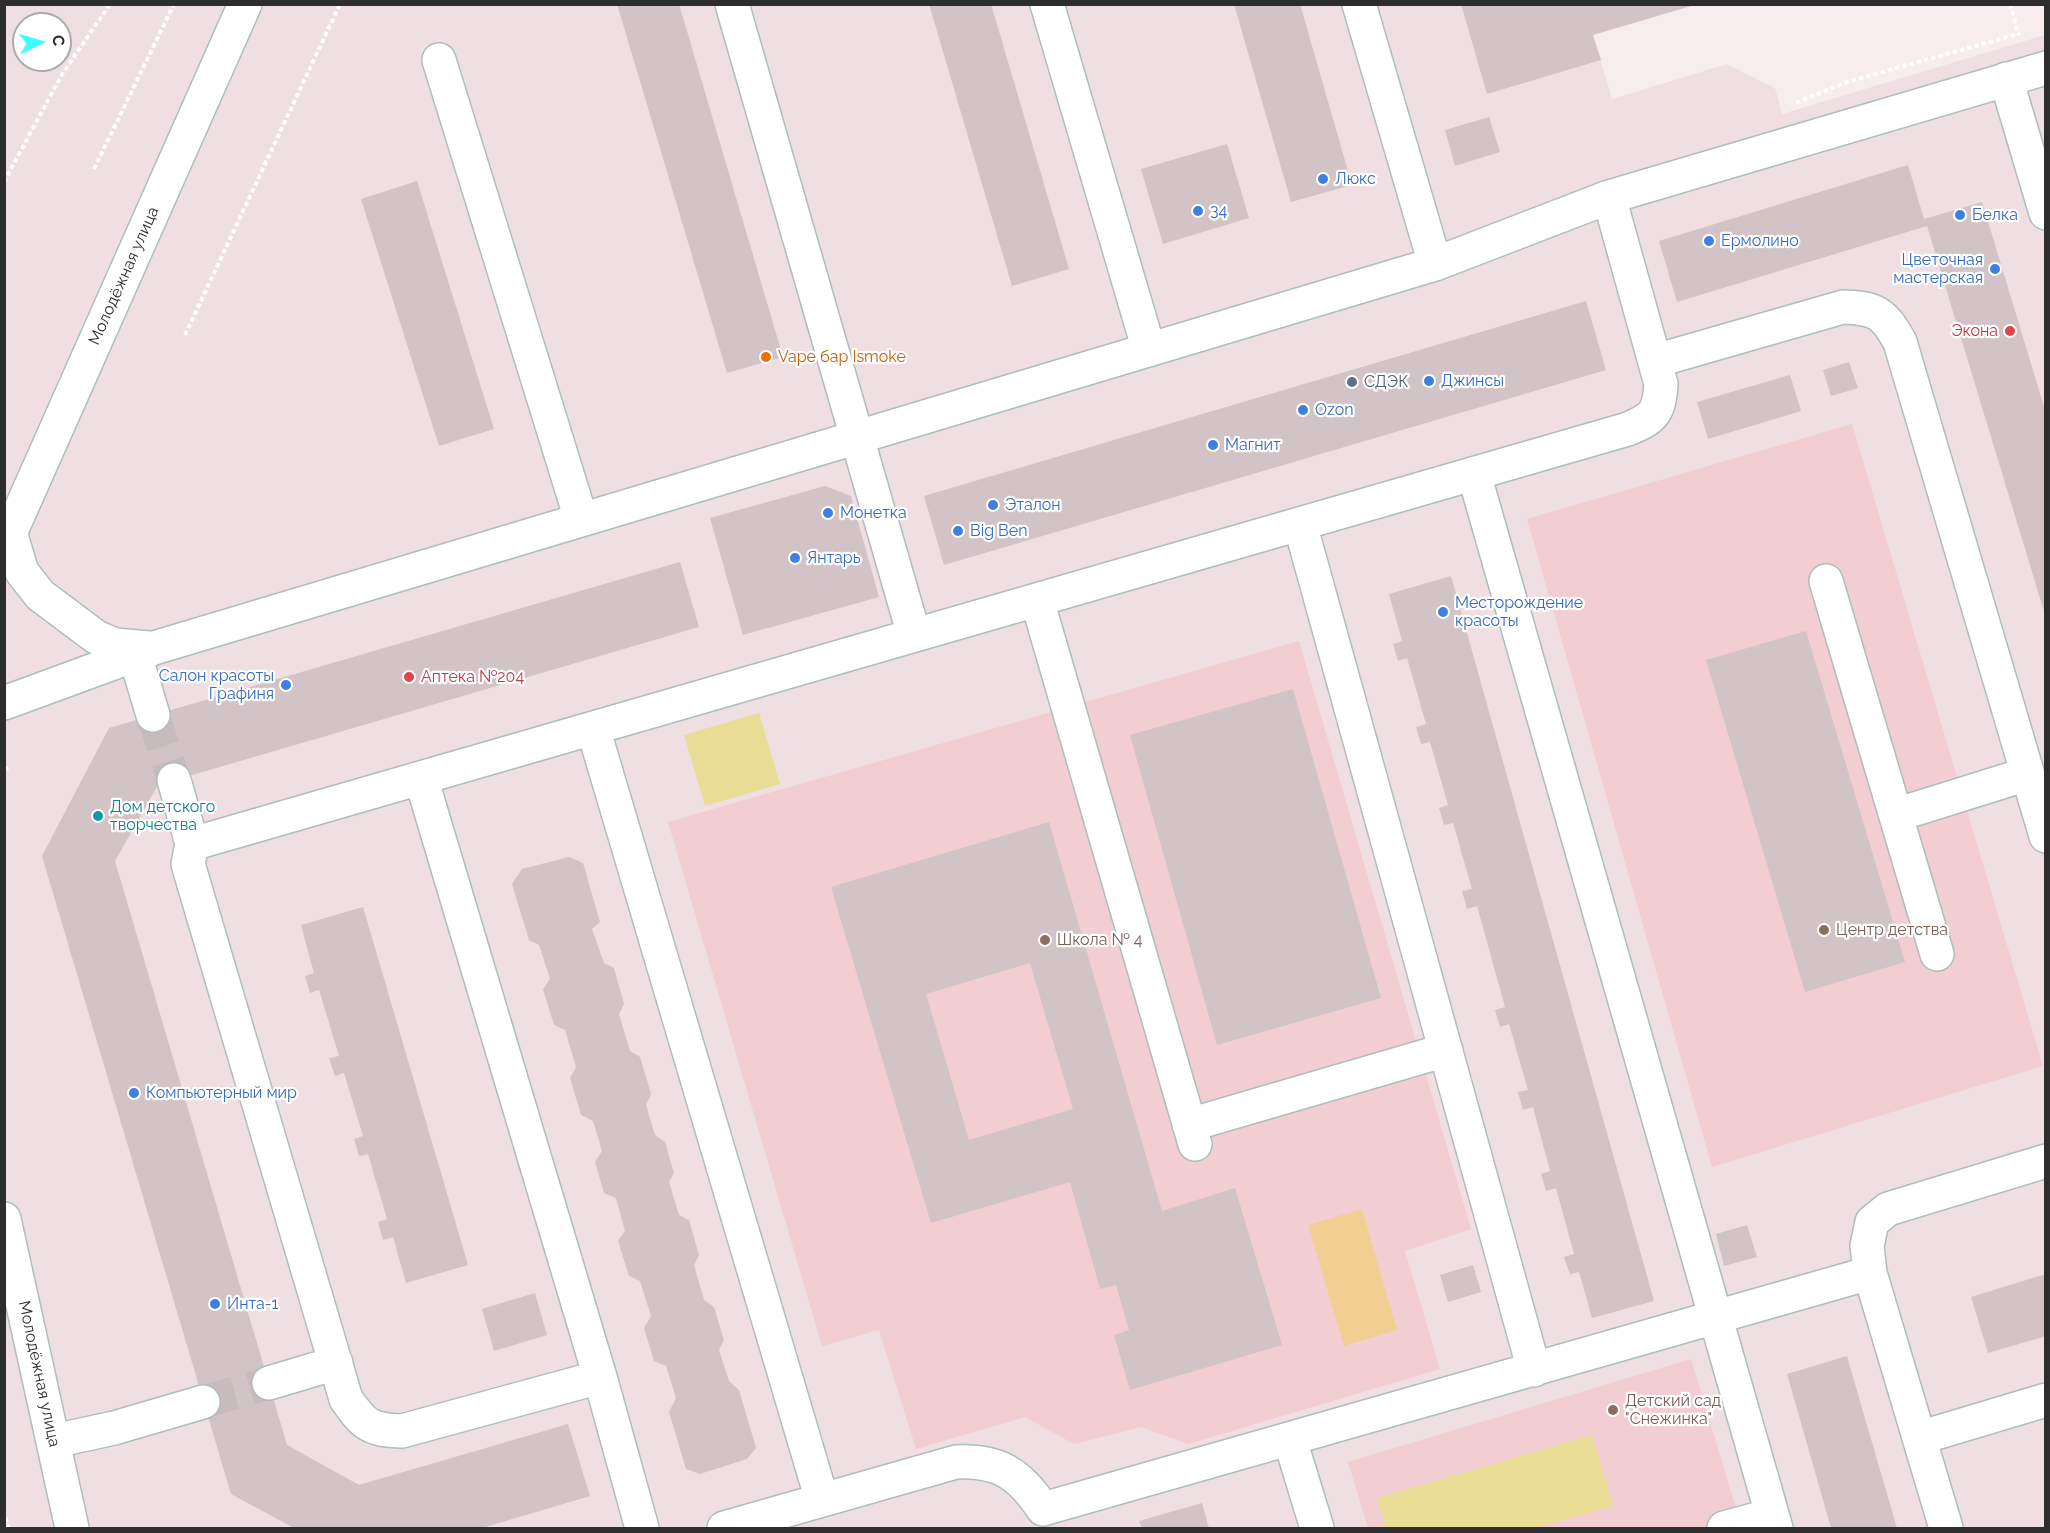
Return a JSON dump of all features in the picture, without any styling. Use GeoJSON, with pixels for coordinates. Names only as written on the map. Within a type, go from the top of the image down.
{"type":"FeatureCollection","features":[{"type":"Feature","properties":{"kind":"street","name":"Молодёжная улица"},"geometry":{"type":"LineString","coordinates":[[7,539],[245,4]]}},
{"type":"Feature","properties":{"kind":"street"},"geometry":{"type":"LineString","coordinates":[[732,4],[914,635]]}},
{"type":"Feature","properties":{"kind":"street"},"geometry":{"type":"LineString","coordinates":[[1047,4],[1149,350]]}},
{"type":"Feature","properties":{"kind":"street"},"geometry":{"type":"LineString","coordinates":[[1359,4],[1435,264]]}},
{"type":"Feature","properties":{"kind":"street"},"geometry":{"type":"LineString","coordinates":[[438,60],[581,519]]}},
{"type":"Feature","properties":{"kind":"street"},"geometry":{"type":"LineString","coordinates":[[4,703],[144,651],[1435,264],[1609,197],[2046,68]]}},
{"type":"Feature","properties":{"kind":"street"},"geometry":{"type":"LineString","coordinates":[[2006,79],[2046,213]]}},
{"type":"Feature","properties":{"kind":"street"},"geometry":{"type":"LineString","coordinates":[[192,844],[1474,474],[1649,421],[1660,405],[1661,384],[1609,197]]}},
{"type":"Feature","properties":{"kind":"street"},"geometry":{"type":"LineString","coordinates":[[1655,361],[1843,307],[1867,308],[1888,320],[1899,342],[2046,836]]}},
{"type":"Feature","properties":{"kind":"street"},"geometry":{"type":"LineString","coordinates":[[1474,474],[1774,1522],[1724,1528]]}},
{"type":"Feature","properties":{"kind":"street"},"geometry":{"type":"LineString","coordinates":[[1300,524],[1534,1370]]}},
{"type":"Feature","properties":{"kind":"street"},"geometry":{"type":"LineString","coordinates":[[7,539],[22,572],[40,595],[96,637],[115,645],[144,651]]}},
{"type":"Feature","properties":{"kind":"street"},"geometry":{"type":"LineString","coordinates":[[1826,581],[1937,954]]}},
{"type":"Feature","properties":{"kind":"street"},"geometry":{"type":"LineString","coordinates":[[1037,600],[1192,1135],[1446,1050]]}},
{"type":"Feature","properties":{"kind":"street"},"geometry":{"type":"LineString","coordinates":[[144,651],[153,715]]}},
{"type":"Feature","properties":{"kind":"street"},"geometry":{"type":"LineString","coordinates":[[593,728],[822,1500]]}},
{"type":"Feature","properties":{"kind":"street"},"geometry":{"type":"LineString","coordinates":[[1896,815],[2027,774]]}},
{"type":"Feature","properties":{"kind":"street"},"geometry":{"type":"LineString","coordinates":[[421,778],[600,1377],[642,1528]]}},
{"type":"Feature","properties":{"kind":"street"},"geometry":{"type":"LineString","coordinates":[[174,780],[192,844],[188,864],[346,1399],[361,1422],[380,1431],[402,1431],[600,1377]]}},
{"type":"Feature","properties":{"kind":"street"},"geometry":{"type":"LineString","coordinates":[[1946,1528],[1870,1273],[1867,1246],[1872,1222],[1888,1209],[2046,1161]]}},
{"type":"Feature","properties":{"kind":"street","name":"Молодёжная улица"},"geometry":{"type":"LineString","coordinates":[[4,1219],[72,1528]]}},
{"type":"Feature","properties":{"kind":"street"},"geometry":{"type":"LineString","coordinates":[[724,1528],[956,1462],[981,1461],[1005,1470],[1028,1486],[1046,1519],[1290,1440],[1870,1273]]}},
{"type":"Feature","properties":{"kind":"street"},"geometry":{"type":"LineString","coordinates":[[269,1383],[336,1364]]}},
{"type":"Feature","properties":{"kind":"street"},"geometry":{"type":"LineString","coordinates":[[1919,1438],[2046,1400]]}},
{"type":"Feature","properties":{"kind":"street"},"geometry":{"type":"LineString","coordinates":[[54,1441],[114,1428],[203,1402]]}},
{"type":"Feature","properties":{"kind":"street"},"geometry":{"type":"LineString","coordinates":[[1290,1440],[1317,1528]]}},
{"type":"Feature","properties":{"kind":"path"},"geometry":{"type":"LineString","coordinates":[[4,182],[61,76],[110,4]]}},
{"type":"Feature","properties":{"kind":"path"},"geometry":{"type":"LineString","coordinates":[[94,169],[174,4]]}},
{"type":"Feature","properties":{"kind":"path"},"geometry":{"type":"LineString","coordinates":[[185,335],[340,4]]}},
{"type":"Feature","properties":{"kind":"path"},"geometry":{"type":"LineString","coordinates":[[4,769],[10,768]]}},
{"type":"Feature","properties":{"kind":"path"},"geometry":{"type":"LineString","coordinates":[[4,1510],[8,1528]]}},
{"type":"Feature","properties":{"kind":"shaded area"},"geometry":{"type":"Polygon","coordinates":[[[1696,5],[2045,5],[2045,35],[1782,114],[1775,88],[1727,64],[1612,99],[1593,35],[1696,5]]]}},
{"type":"Feature","properties":{"kind":"shaded area","name":"Центр детства"},"geometry":{"type":"Polygon","coordinates":[[[1852,424],[2043,1066],[1712,1167],[1527,519],[1852,424]]]}},
{"type":"Feature","properties":{"kind":"shaded area","name":"Школа № 4"},"geometry":{"type":"Polygon","coordinates":[[[1299,641],[1471,1229],[1405,1251],[1440,1369],[1188,1444],[1141,1427],[1074,1444],[1025,1417],[916,1449],[879,1330],[822,1346],[668,822],[1299,641]]]}},
{"type":"Feature","properties":{"kind":"shaded area"},"geometry":{"type":"Polygon","coordinates":[[[759,713],[780,784],[705,806],[684,735],[759,713]]]}},
{"type":"Feature","properties":{"kind":"shaded area"},"geometry":{"type":"Polygon","coordinates":[[[1362,1209],[1397,1330],[1344,1346],[1308,1225],[1362,1209]]]}},
{"type":"Feature","properties":{"kind":"shaded area","name":"Детский сад \"Снежинка\""},"geometry":{"type":"Polygon","coordinates":[[[1691,1359],[1742,1528],[1368,1528],[1348,1462],[1691,1359]]]}},
{"type":"Feature","properties":{"kind":"shaded area"},"geometry":{"type":"Polygon","coordinates":[[[1592,1435],[1613,1506],[1535,1528],[1386,1528],[1377,1498],[1592,1435]]]}},
{"type":"Feature","properties":{"kind":"building"},"geometry":{"type":"Polygon","coordinates":[[[617,4],[679,4],[783,357],[727,373],[617,4]]]}},
{"type":"Feature","properties":{"kind":"building"},"geometry":{"type":"Polygon","coordinates":[[[929,4],[991,4],[1069,269],[1012,286],[929,4]]]}},
{"type":"Feature","properties":{"kind":"building"},"geometry":{"type":"Polygon","coordinates":[[[1234,4],[1300,4],[1352,185],[1291,202],[1234,4]]]}},
{"type":"Feature","properties":{"kind":"building"},"geometry":{"type":"Polygon","coordinates":[[[1461,4],[1694,5],[1593,35],[1601,60],[1487,94],[1461,4]]]}},
{"type":"Feature","properties":{"kind":"building"},"geometry":{"type":"Polygon","coordinates":[[[1489,117],[1500,152],[1455,166],[1445,130],[1489,117]]]}},
{"type":"Feature","properties":{"kind":"building"},"geometry":{"type":"Polygon","coordinates":[[[1227,144],[1249,218],[1163,244],[1141,169],[1227,144]]]}},
{"type":"Feature","properties":{"kind":"building"},"geometry":{"type":"Polygon","coordinates":[[[1908,165],[1924,219],[1982,202],[2046,413],[2046,618],[1927,226],[1677,302],[1659,241],[1908,165]]]}},
{"type":"Feature","properties":{"kind":"building"},"geometry":{"type":"Polygon","coordinates":[[[417,181],[494,429],[439,446],[361,199],[417,181]]]}},
{"type":"Feature","properties":{"kind":"building"},"geometry":{"type":"Polygon","coordinates":[[[1586,301],[1606,370],[944,565],[924,496],[1586,301]]]}},
{"type":"Feature","properties":{"kind":"building"},"geometry":{"type":"Polygon","coordinates":[[[1849,362],[1858,388],[1831,396],[1823,370],[1849,362]]]}},
{"type":"Feature","properties":{"kind":"building"},"geometry":{"type":"Polygon","coordinates":[[[1790,375],[1801,411],[1708,439],[1697,402],[1790,375]]]}},
{"type":"Feature","properties":{"kind":"building","name":"Янтарь"},"geometry":{"type":"Polygon","coordinates":[[[825,486],[851,496],[879,597],[743,635],[710,518],[825,486]]]}},
{"type":"Feature","properties":{"kind":"building"},"geometry":{"type":"Polygon","coordinates":[[[680,562],[699,627],[158,785],[115,861],[287,1445],[359,1485],[568,1424],[590,1496],[482,1528],[294,1528],[231,1494],[42,856],[109,728],[680,562]]]}},
{"type":"Feature","properties":{"kind":"building"},"geometry":{"type":"Polygon","coordinates":[[[1451,576],[1654,1301],[1592,1318],[1579,1272],[1570,1274],[1564,1257],[1574,1254],[1556,1188],[1546,1191],[1541,1174],[1550,1171],[1533,1107],[1523,1110],[1518,1092],[1528,1090],[1509,1024],[1500,1027],[1495,1010],[1505,1007],[1477,906],[1467,909],[1462,891],[1472,889],[1453,823],[1444,825],[1439,808],[1448,805],[1430,742],[1421,744],[1416,727],[1426,724],[1407,658],[1398,661],[1393,644],[1402,641],[1389,594],[1451,576]]]}},
{"type":"Feature","properties":{"kind":"building"},"geometry":{"type":"Polygon","coordinates":[[[1806,631],[1905,962],[1805,992],[1706,660],[1806,631]]]}},
{"type":"Feature","properties":{"kind":"building"},"geometry":{"type":"Polygon","coordinates":[[[1293,689],[1381,998],[1217,1045],[1130,735],[1293,689]]]}},
{"type":"Feature","properties":{"kind":"building"},"geometry":{"type":"Polygon","coordinates":[[[1049,822],[1162,1211],[1235,1188],[1282,1345],[1130,1390],[1114,1335],[1129,1330],[1116,1285],[1100,1289],[1070,1182],[931,1223],[831,887],[1049,822]],[[1030,963],[926,994],[969,1140],[1073,1109],[1030,963]]]}},
{"type":"Feature","properties":{"kind":"building"},"geometry":{"type":"Polygon","coordinates":[[[569,857],[583,863],[600,922],[592,929],[604,963],[614,968],[624,1004],[619,1014],[630,1051],[640,1057],[651,1094],[646,1105],[655,1135],[665,1142],[674,1173],[669,1182],[679,1215],[689,1220],[699,1255],[694,1265],[704,1300],[714,1307],[724,1340],[719,1350],[729,1381],[739,1390],[756,1448],[747,1459],[700,1474],[686,1469],[669,1412],[676,1398],[666,1366],[654,1361],[644,1328],[651,1316],[640,1281],[629,1276],[618,1241],[625,1231],[616,1198],[604,1193],[595,1162],[602,1151],[593,1121],[581,1115],[570,1078],[576,1067],[565,1030],[554,1025],[543,989],[550,979],[539,945],[529,940],[512,884],[522,869],[569,857]]]}},
{"type":"Feature","properties":{"kind":"building"},"geometry":{"type":"Polygon","coordinates":[[[363,907],[468,1265],[406,1283],[393,1237],[383,1240],[378,1222],[387,1219],[368,1154],[359,1156],[354,1139],[363,1136],[344,1073],[335,1076],[329,1058],[339,1056],[319,990],[310,993],[305,976],[314,973],[301,925],[363,907]]]}},
{"type":"Feature","properties":{"kind":"building"},"geometry":{"type":"Polygon","coordinates":[[[1747,1225],[1757,1257],[1724,1266],[1716,1234],[1747,1225]]]}},
{"type":"Feature","properties":{"kind":"building"},"geometry":{"type":"Polygon","coordinates":[[[1473,1265],[1481,1292],[1448,1302],[1440,1275],[1473,1265]]]}},
{"type":"Feature","properties":{"kind":"building"},"geometry":{"type":"Polygon","coordinates":[[[2046,1274],[2046,1336],[1988,1353],[1971,1297],[2046,1274]]]}},
{"type":"Feature","properties":{"kind":"building"},"geometry":{"type":"Polygon","coordinates":[[[535,1293],[547,1335],[494,1351],[482,1309],[535,1293]]]}},
{"type":"Feature","properties":{"kind":"building"},"geometry":{"type":"Polygon","coordinates":[[[1847,1356],[1897,1528],[1831,1528],[1787,1374],[1847,1356]]]}},
{"type":"Feature","properties":{"kind":"building"},"geometry":{"type":"Polygon","coordinates":[[[1202,1503],[1209,1528],[1142,1528],[1139,1521],[1202,1503]]]}},
{"type":"Feature","properties":{"kind":"tunnel"},"geometry":{"type":"LineString","coordinates":[[153,715],[174,780]]}},
{"type":"Feature","properties":{"kind":"tunnel"},"geometry":{"type":"LineString","coordinates":[[203,1402],[269,1383]]}},
{"type":"Feature","properties":{"kind":"place","name":"Люкс"},"geometry":{"type":"Point","coordinates":[1323,179]}},
{"type":"Feature","properties":{"kind":"place","name":"34"},"geometry":{"type":"Point","coordinates":[1198,211]}},
{"type":"Feature","properties":{"kind":"place","name":"Белка"},"geometry":{"type":"Point","coordinates":[1960,215]}},
{"type":"Feature","properties":{"kind":"place","name":"Ермолино"},"geometry":{"type":"Point","coordinates":[1709,241]}},
{"type":"Feature","properties":{"kind":"place","name":"Цветочная мастерская"},"geometry":{"type":"Point","coordinates":[1995,269]}},
{"type":"Feature","properties":{"kind":"place","name":"Экона"},"geometry":{"type":"Point","coordinates":[2010,331]}},
{"type":"Feature","properties":{"kind":"place","name":"Vape бар Ismoke"},"geometry":{"type":"Point","coordinates":[766,357]}},
{"type":"Feature","properties":{"kind":"place","name":"Джинсы"},"geometry":{"type":"Point","coordinates":[1429,381]}},
{"type":"Feature","properties":{"kind":"place","name":"СДЭК"},"geometry":{"type":"Point","coordinates":[1352,382]}},
{"type":"Feature","properties":{"kind":"place","name":"Ozon"},"geometry":{"type":"Point","coordinates":[1303,410]}},
{"type":"Feature","properties":{"kind":"place","name":"Магнит"},"geometry":{"type":"Point","coordinates":[1213,445]}},
{"type":"Feature","properties":{"kind":"place","name":"Эталон"},"geometry":{"type":"Point","coordinates":[993,505]}},
{"type":"Feature","properties":{"kind":"place","name":"Монетка"},"geometry":{"type":"Point","coordinates":[828,513]}},
{"type":"Feature","properties":{"kind":"place","name":"Big Ben"},"geometry":{"type":"Point","coordinates":[958,531]}},
{"type":"Feature","properties":{"kind":"place","name":"Янтарь"},"geometry":{"type":"Point","coordinates":[795,558]}},
{"type":"Feature","properties":{"kind":"place","name":"Месторождение красоты"},"geometry":{"type":"Point","coordinates":[1443,612]}},
{"type":"Feature","properties":{"kind":"place","name":"Аптека №204"},"geometry":{"type":"Point","coordinates":[409,677]}},
{"type":"Feature","properties":{"kind":"place","name":"Салон красоты Графиня"},"geometry":{"type":"Point","coordinates":[286,685]}},
{"type":"Feature","properties":{"kind":"place","name":"Дом детского творчества"},"geometry":{"type":"Point","coordinates":[98,816]}},
{"type":"Feature","properties":{"kind":"place","name":"Центр детства"},"geometry":{"type":"Point","coordinates":[1824,930]}},
{"type":"Feature","properties":{"kind":"place","name":"Школа № 4"},"geometry":{"type":"Point","coordinates":[1045,940]}},
{"type":"Feature","properties":{"kind":"place","name":"Компьютерный мир"},"geometry":{"type":"Point","coordinates":[134,1093]}},
{"type":"Feature","properties":{"kind":"place","name":"Инта-1"},"geometry":{"type":"Point","coordinates":[215,1304]}},
{"type":"Feature","properties":{"kind":"place","name":"Детский сад \"Снежинка\""},"geometry":{"type":"Point","coordinates":[1613,1410]}}]}
